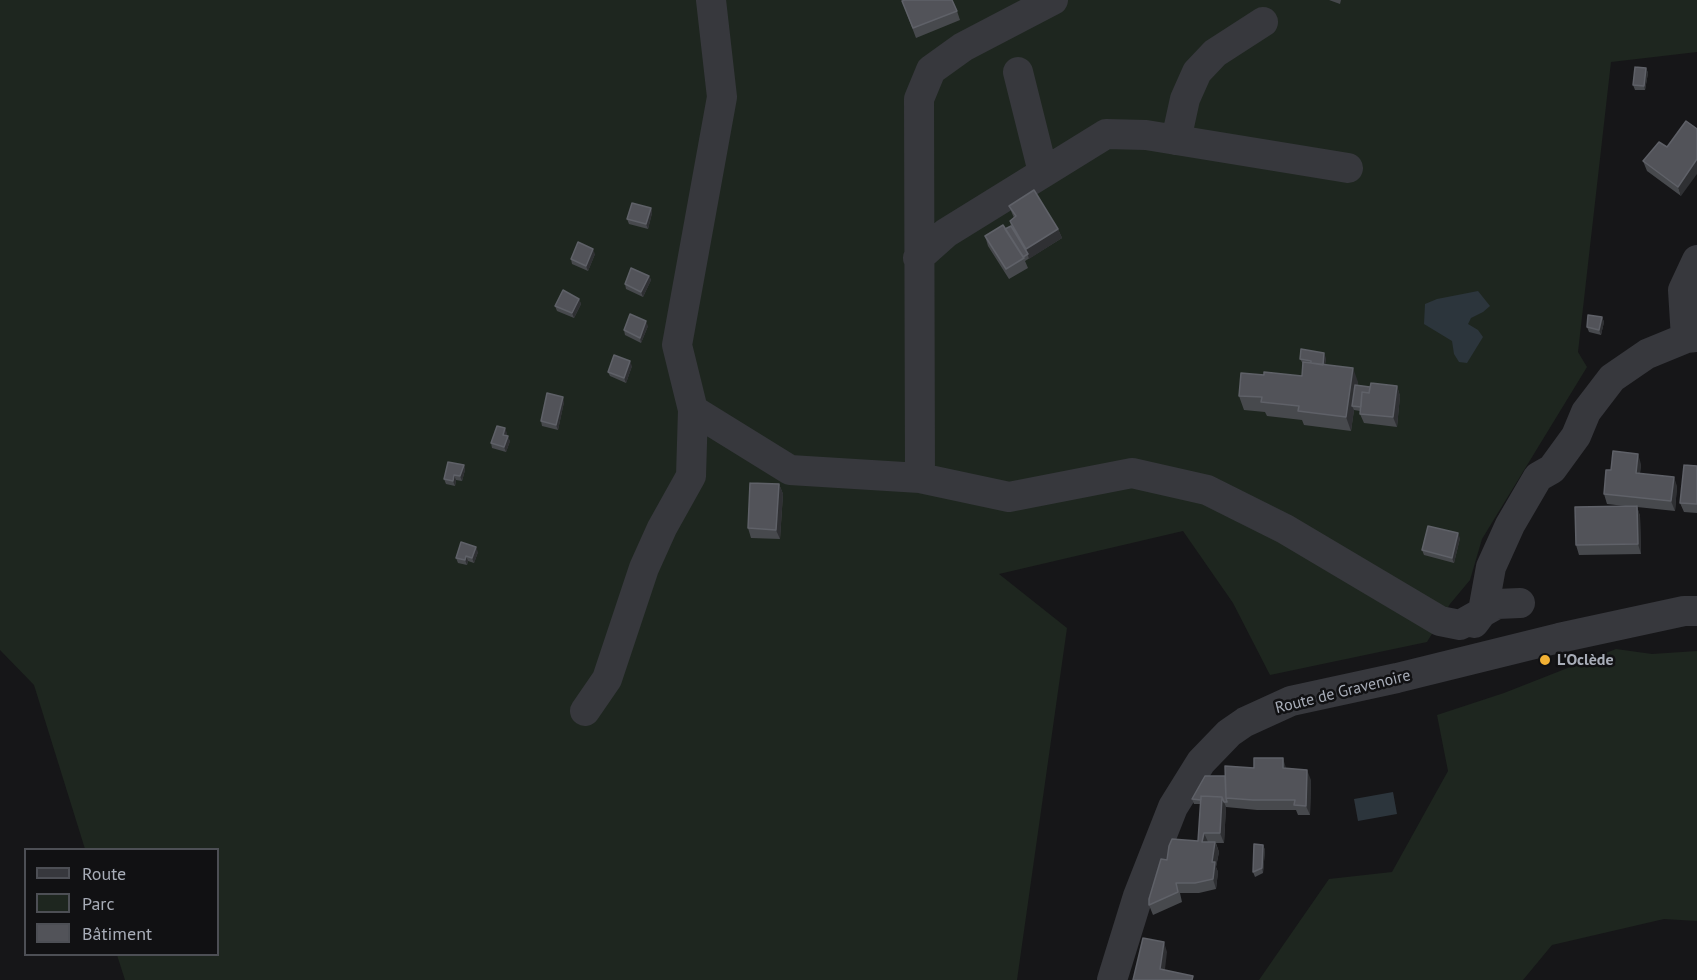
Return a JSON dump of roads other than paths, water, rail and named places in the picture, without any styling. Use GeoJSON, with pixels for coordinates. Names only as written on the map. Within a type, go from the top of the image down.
{"type":"FeatureCollection","features":[{"type":"Feature","properties":{"kind":"street"},"geometry":{"type":"LineString","coordinates":[[585,711],[607,679],[644,568],[691,476],[693,410],[677,345],[722,97],[711,0]]}},
{"type":"Feature","properties":{"kind":"street"},"geometry":{"type":"LineString","coordinates":[[920,478],[919,99],[931,70],[963,47],[1053,0]]}},
{"type":"Feature","properties":{"kind":"street"},"geometry":{"type":"LineString","coordinates":[[1176,140],[1185,99],[1197,72],[1215,53],[1263,22]]}},
{"type":"Feature","properties":{"kind":"street"},"geometry":{"type":"LineString","coordinates":[[1018,72],[1043,172]]}},
{"type":"Feature","properties":{"kind":"street"},"geometry":{"type":"LineString","coordinates":[[918,258],[946,233],[1106,134],[1146,135],[1348,168]]}},
{"type":"Feature","properties":{"kind":"street"},"geometry":{"type":"LineString","coordinates":[[1450,664],[1458,643],[1483,611],[1491,567],[1510,525],[1538,477],[1552,469],[1576,436],[1586,412],[1612,378],[1647,354],[1691,337],[1683,290],[1697,260]]}},
{"type":"Feature","properties":{"kind":"street"},"geometry":{"type":"LineString","coordinates":[[693,410],[790,470],[920,478],[1009,497],[1132,473],[1207,490],[1285,529],[1440,621],[1460,625],[1497,604],[1520,603]]}},
{"type":"Feature","properties":{"kind":"street"},"geometry":{"type":"LineString","coordinates":[[1503,542],[1507,578],[1520,603],[1560,638]]}},
{"type":"Feature","properties":{"kind":"street","name":"Route de Gravenoire"},"geometry":{"type":"LineString","coordinates":[[1112,980],[1138,896],[1173,807],[1201,762],[1229,733],[1264,712],[1291,701],[1693,608]]}},
{"type":"Feature","properties":{"kind":"place","name":"L'Oclède"},"geometry":{"type":"Point","coordinates":[1545,660]}}]}
